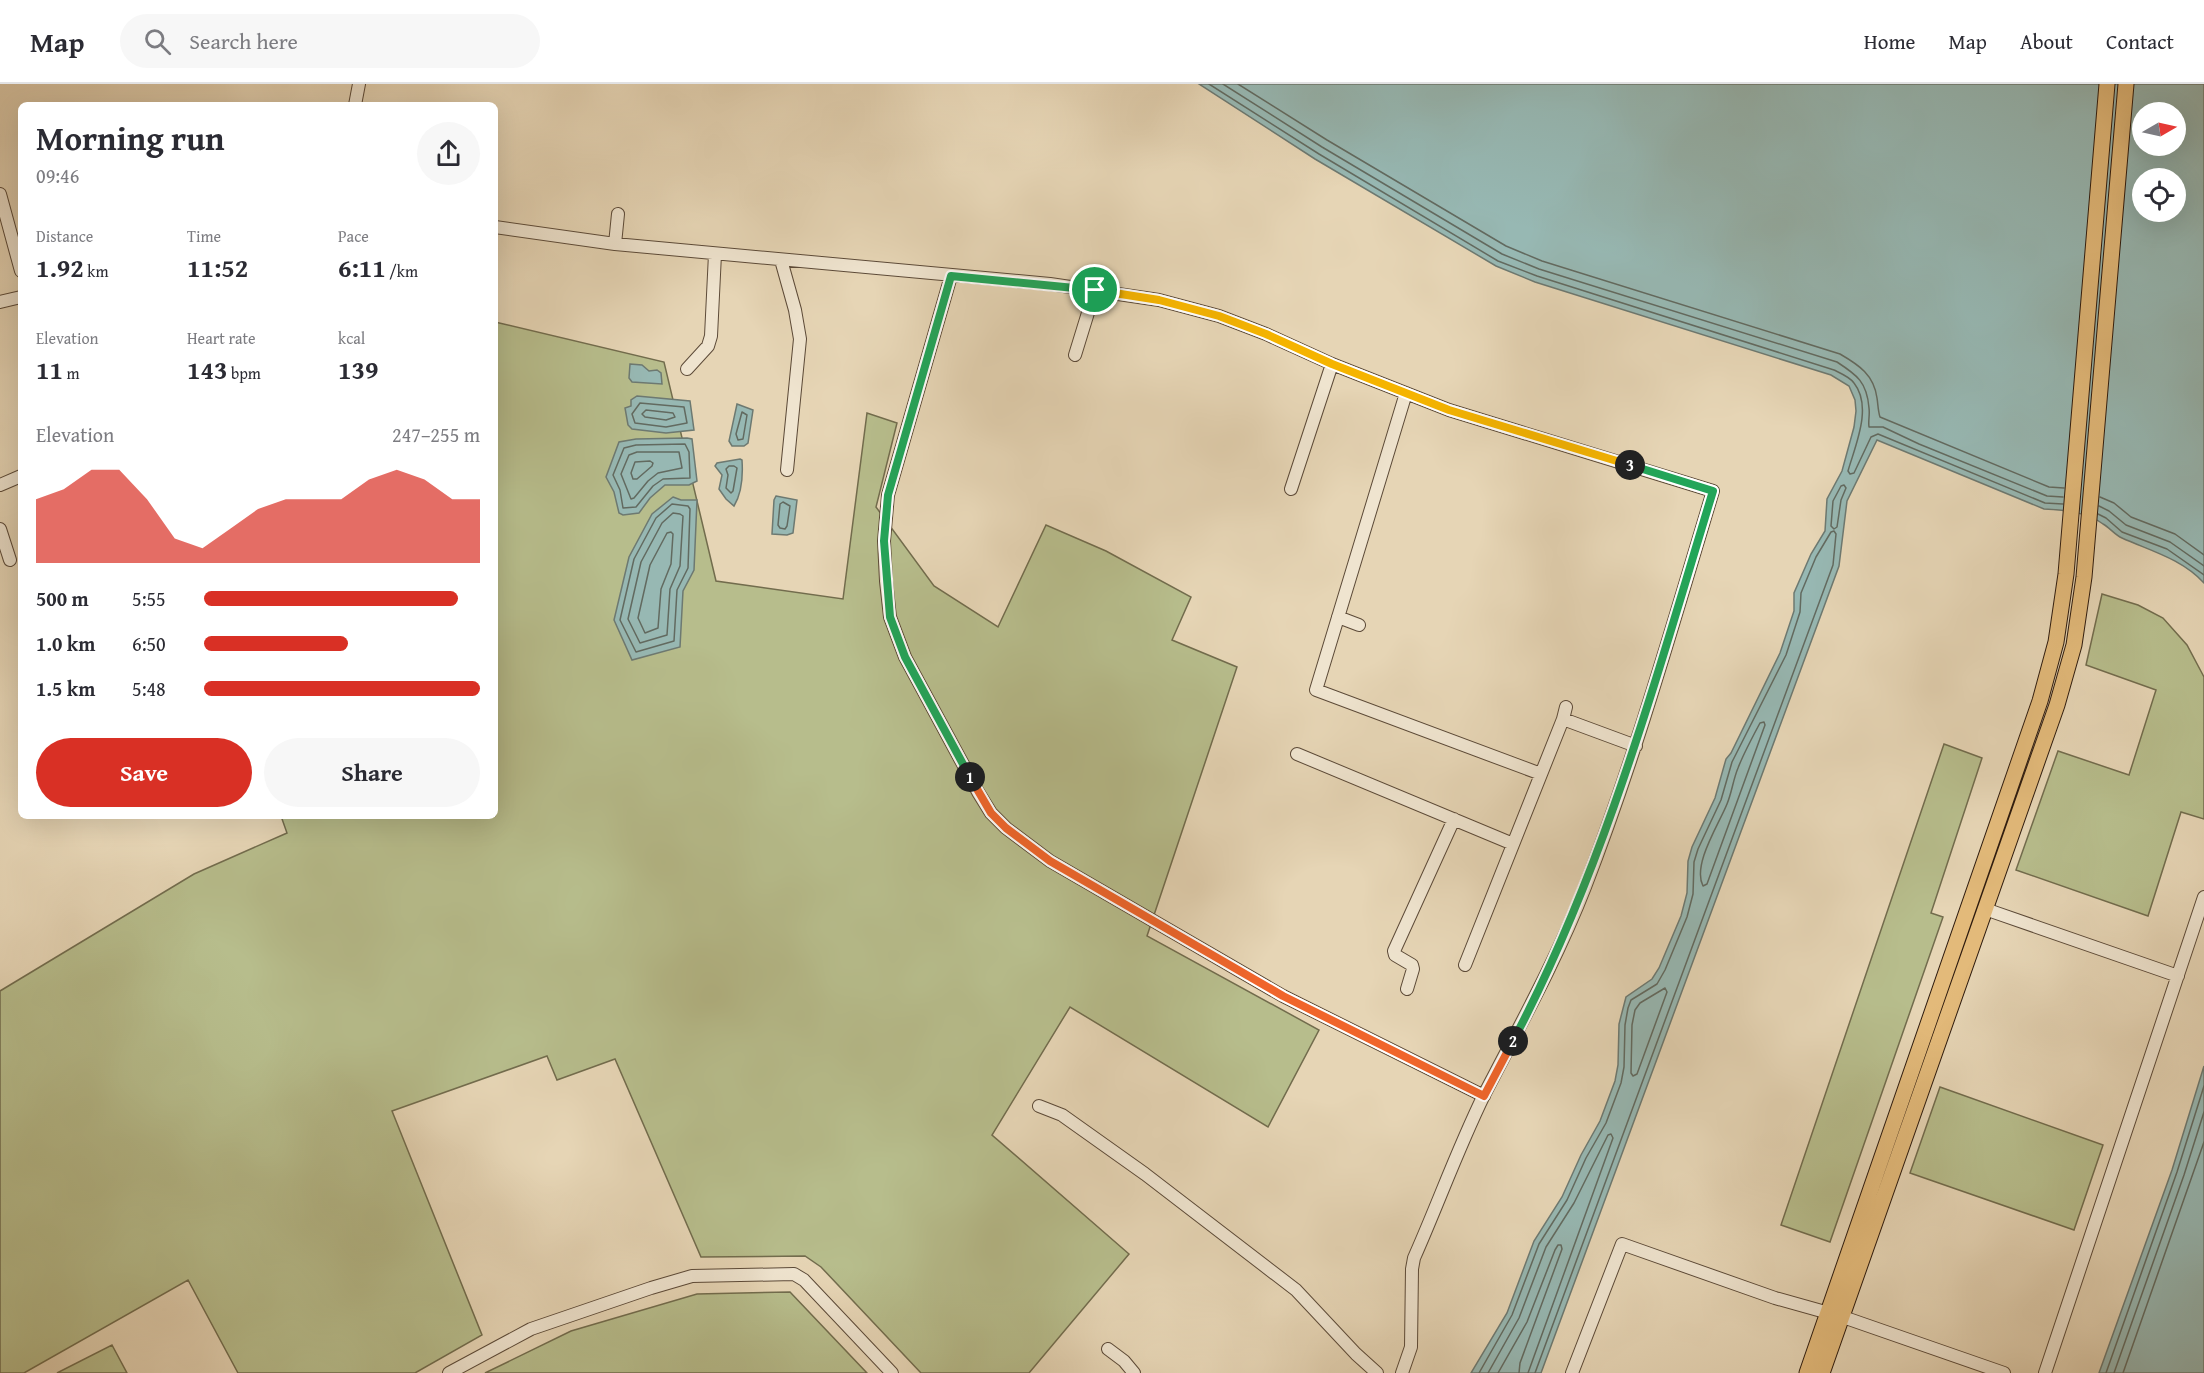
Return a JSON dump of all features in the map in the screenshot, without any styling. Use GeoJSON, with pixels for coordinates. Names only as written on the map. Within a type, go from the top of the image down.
{"type":"FeatureCollection","features":[{"type":"Feature","properties":{"kind":"main road"},"geometry":{"type":"LineString","coordinates":[[1822,1373],[1835,1315],[2040,701],[2056,642],[2064,593],[2108,84]]}},
{"type":"Feature","properties":{"kind":"main road"},"geometry":{"type":"LineString","coordinates":[[1807,1373],[1835,1315],[1985,909],[2067,675],[2082,595],[2126,84]]}},
{"type":"Feature","properties":{"kind":"street"},"geometry":{"type":"LineString","coordinates":[[356,102],[359,84]]}},
{"type":"Feature","properties":{"kind":"street"},"geometry":{"type":"LineString","coordinates":[[0,194],[18,260]]}},
{"type":"Feature","properties":{"kind":"street"},"geometry":{"type":"LineString","coordinates":[[615,244],[618,214]]}},
{"type":"Feature","properties":{"kind":"street"},"geometry":{"type":"LineString","coordinates":[[498,227],[615,244],[1095,290],[1159,300],[1219,316],[1449,410],[1713,491],[1636,746],[1584,889],[1567,930],[1460,1148],[1412,1263],[1411,1347],[1402,1373]]}},
{"type":"Feature","properties":{"kind":"street"},"geometry":{"type":"LineString","coordinates":[[687,369],[708,346],[711,336],[715,254]]}},
{"type":"Feature","properties":{"kind":"street"},"geometry":{"type":"LineString","coordinates":[[781,260],[795,310],[800,339],[787,470]]}},
{"type":"Feature","properties":{"kind":"street"},"geometry":{"type":"LineString","coordinates":[[951,276],[888,495],[884,541],[886,581],[890,617],[905,657],[991,813],[1006,828],[1050,861],[1273,990],[1484,1096]]}},
{"type":"Feature","properties":{"kind":"street"},"geometry":{"type":"LineString","coordinates":[[1075,355],[1095,290]]}},
{"type":"Feature","properties":{"kind":"street"},"geometry":{"type":"LineString","coordinates":[[0,302],[18,298]]}},
{"type":"Feature","properties":{"kind":"street"},"geometry":{"type":"LineString","coordinates":[[1291,489],[1332,364]]}},
{"type":"Feature","properties":{"kind":"street"},"geometry":{"type":"LineString","coordinates":[[1406,393],[1317,690],[1541,774]]}},
{"type":"Feature","properties":{"kind":"street"},"geometry":{"type":"LineString","coordinates":[[0,485],[18,477]]}},
{"type":"Feature","properties":{"kind":"street"},"geometry":{"type":"LineString","coordinates":[[0,529],[10,560]]}},
{"type":"Feature","properties":{"kind":"street"},"geometry":{"type":"LineString","coordinates":[[1338,617],[1359,625]]}},
{"type":"Feature","properties":{"kind":"street"},"geometry":{"type":"LineString","coordinates":[[1465,965],[1565,713],[1636,746]]}},
{"type":"Feature","properties":{"kind":"street"},"geometry":{"type":"LineString","coordinates":[[1297,754],[1513,844]]}},
{"type":"Feature","properties":{"kind":"street"},"geometry":{"type":"LineString","coordinates":[[1407,989],[1412,965],[1395,955],[1394,951],[1454,819]]}},
{"type":"Feature","properties":{"kind":"street"},"geometry":{"type":"LineString","coordinates":[[2045,1373],[2204,897]]}},
{"type":"Feature","properties":{"kind":"street"},"geometry":{"type":"LineString","coordinates":[[1985,909],[2178,976]]}},
{"type":"Feature","properties":{"kind":"street"},"geometry":{"type":"LineString","coordinates":[[1039,1106],[1062,1115],[1225,1234],[1296,1290],[1377,1373]]}},
{"type":"Feature","properties":{"kind":"street"},"geometry":{"type":"LineString","coordinates":[[1572,1373],[1622,1244],[1775,1298],[1835,1315],[2004,1373]]}},
{"type":"Feature","properties":{"kind":"street"},"geometry":{"type":"LineString","coordinates":[[449,1373],[531,1329],[692,1276],[794,1274],[804,1280],[892,1373]]}},
{"type":"Feature","properties":{"kind":"street"},"geometry":{"type":"LineString","coordinates":[[1108,1349],[1124,1361],[1134,1373]]}},
{"type":"Feature","properties":{"kind":"green space"},"geometry":{"type":"Polygon","coordinates":[[[498,323],[664,362],[716,581],[843,599],[867,413],[897,423],[876,507],[934,586],[998,627],[1046,525],[1106,551],[1191,597],[1172,640],[1237,667],[1147,936],[1319,1030],[1268,1127],[1070,1007],[992,1135],[1129,1254],[1029,1373],[921,1373],[821,1267],[805,1256],[701,1257],[615,1059],[557,1080],[547,1056],[392,1111],[482,1335],[415,1373],[238,1373],[188,1280],[24,1373],[0,1373],[0,991],[194,874],[287,833],[282,819],[498,819],[498,323]]]}},
{"type":"Feature","properties":{"kind":"green space"},"geometry":{"type":"Polygon","coordinates":[[[2102,594],[2138,605],[2163,618],[2187,645],[2204,677],[2204,819],[2181,812],[2148,916],[2016,870],[2058,751],[2129,775],[2156,690],[2086,665],[2102,594]]]}},
{"type":"Feature","properties":{"kind":"green space"},"geometry":{"type":"Polygon","coordinates":[[[1944,744],[1982,758],[1931,913],[1943,917],[1830,1242],[1781,1225],[1944,744]]]}},
{"type":"Feature","properties":{"kind":"green space"},"geometry":{"type":"Polygon","coordinates":[[[1940,1087],[2103,1145],[2074,1230],[1910,1173],[1940,1087]]]}},
{"type":"Feature","properties":{"kind":"green space"},"geometry":{"type":"Polygon","coordinates":[[[790,1292],[867,1373],[485,1373],[571,1331],[697,1294],[790,1292]]]}},
{"type":"Feature","properties":{"kind":"green space"},"geometry":{"type":"Polygon","coordinates":[[[112,1345],[127,1373],[57,1373],[112,1345]]]}},
{"type":"Feature","properties":{"kind":"water"},"geometry":{"type":"Polygon","coordinates":[[[1199,84],[2204,84],[2204,583],[2176,562],[2119,537],[2097,520],[2083,514],[2044,509],[1877,440],[1847,501],[1839,566],[1541,1373],[1471,1373],[1507,1313],[1534,1241],[1562,1197],[1600,1121],[1615,1081],[1618,1065],[1619,1024],[1626,997],[1652,979],[1681,916],[1687,893],[1688,861],[1692,847],[1715,798],[1726,759],[1780,653],[1794,611],[1794,593],[1811,554],[1825,531],[1827,499],[1842,471],[1856,411],[1855,400],[1849,386],[1831,375],[1535,282],[1496,266],[1315,159],[1199,84]]]}},
{"type":"Feature","properties":{"kind":"water"},"geometry":{"type":"Polygon","coordinates":[[[630,364],[642,365],[649,371],[657,370],[661,373],[662,384],[632,382],[629,378],[630,364]]]}},
{"type":"Feature","properties":{"kind":"water"},"geometry":{"type":"Polygon","coordinates":[[[637,396],[690,401],[694,430],[666,433],[632,429],[628,425],[625,408],[631,406],[631,400],[637,396]]]}},
{"type":"Feature","properties":{"kind":"water"},"geometry":{"type":"Polygon","coordinates":[[[737,404],[753,410],[748,443],[744,446],[732,446],[729,441],[737,404]]]}},
{"type":"Feature","properties":{"kind":"water"},"geometry":{"type":"Polygon","coordinates":[[[636,439],[692,439],[697,481],[689,485],[665,485],[650,498],[639,513],[623,515],[619,513],[614,492],[606,477],[619,442],[636,439]]]}},
{"type":"Feature","properties":{"kind":"water"},"geometry":{"type":"Polygon","coordinates":[[[742,460],[741,484],[734,506],[719,489],[722,475],[715,466],[717,463],[742,460]]]}},
{"type":"Feature","properties":{"kind":"water"},"geometry":{"type":"Polygon","coordinates":[[[776,496],[797,500],[793,533],[772,534],[776,496]]]}},
{"type":"Feature","properties":{"kind":"water"},"geometry":{"type":"Polygon","coordinates":[[[673,497],[681,500],[697,500],[694,570],[683,591],[680,647],[632,660],[614,620],[629,557],[652,514],[673,497]]]}},
{"type":"Feature","properties":{"kind":"water"},"geometry":{"type":"Polygon","coordinates":[[[2204,1066],[2204,1373],[2099,1373],[2172,1170],[2204,1066]]]}},
{"type":"Feature","properties":{"kind":"route"},"geometry":{"type":"LineString","coordinates":[[951,276],[1095,290],[1159,300],[1219,316],[1449,410],[1713,491],[1628,772],[1584,889],[1519,1030],[1484,1096],[1283,996],[1028,846],[991,813],[905,657],[890,617],[886,581],[884,541],[888,495],[951,276]]}}]}
